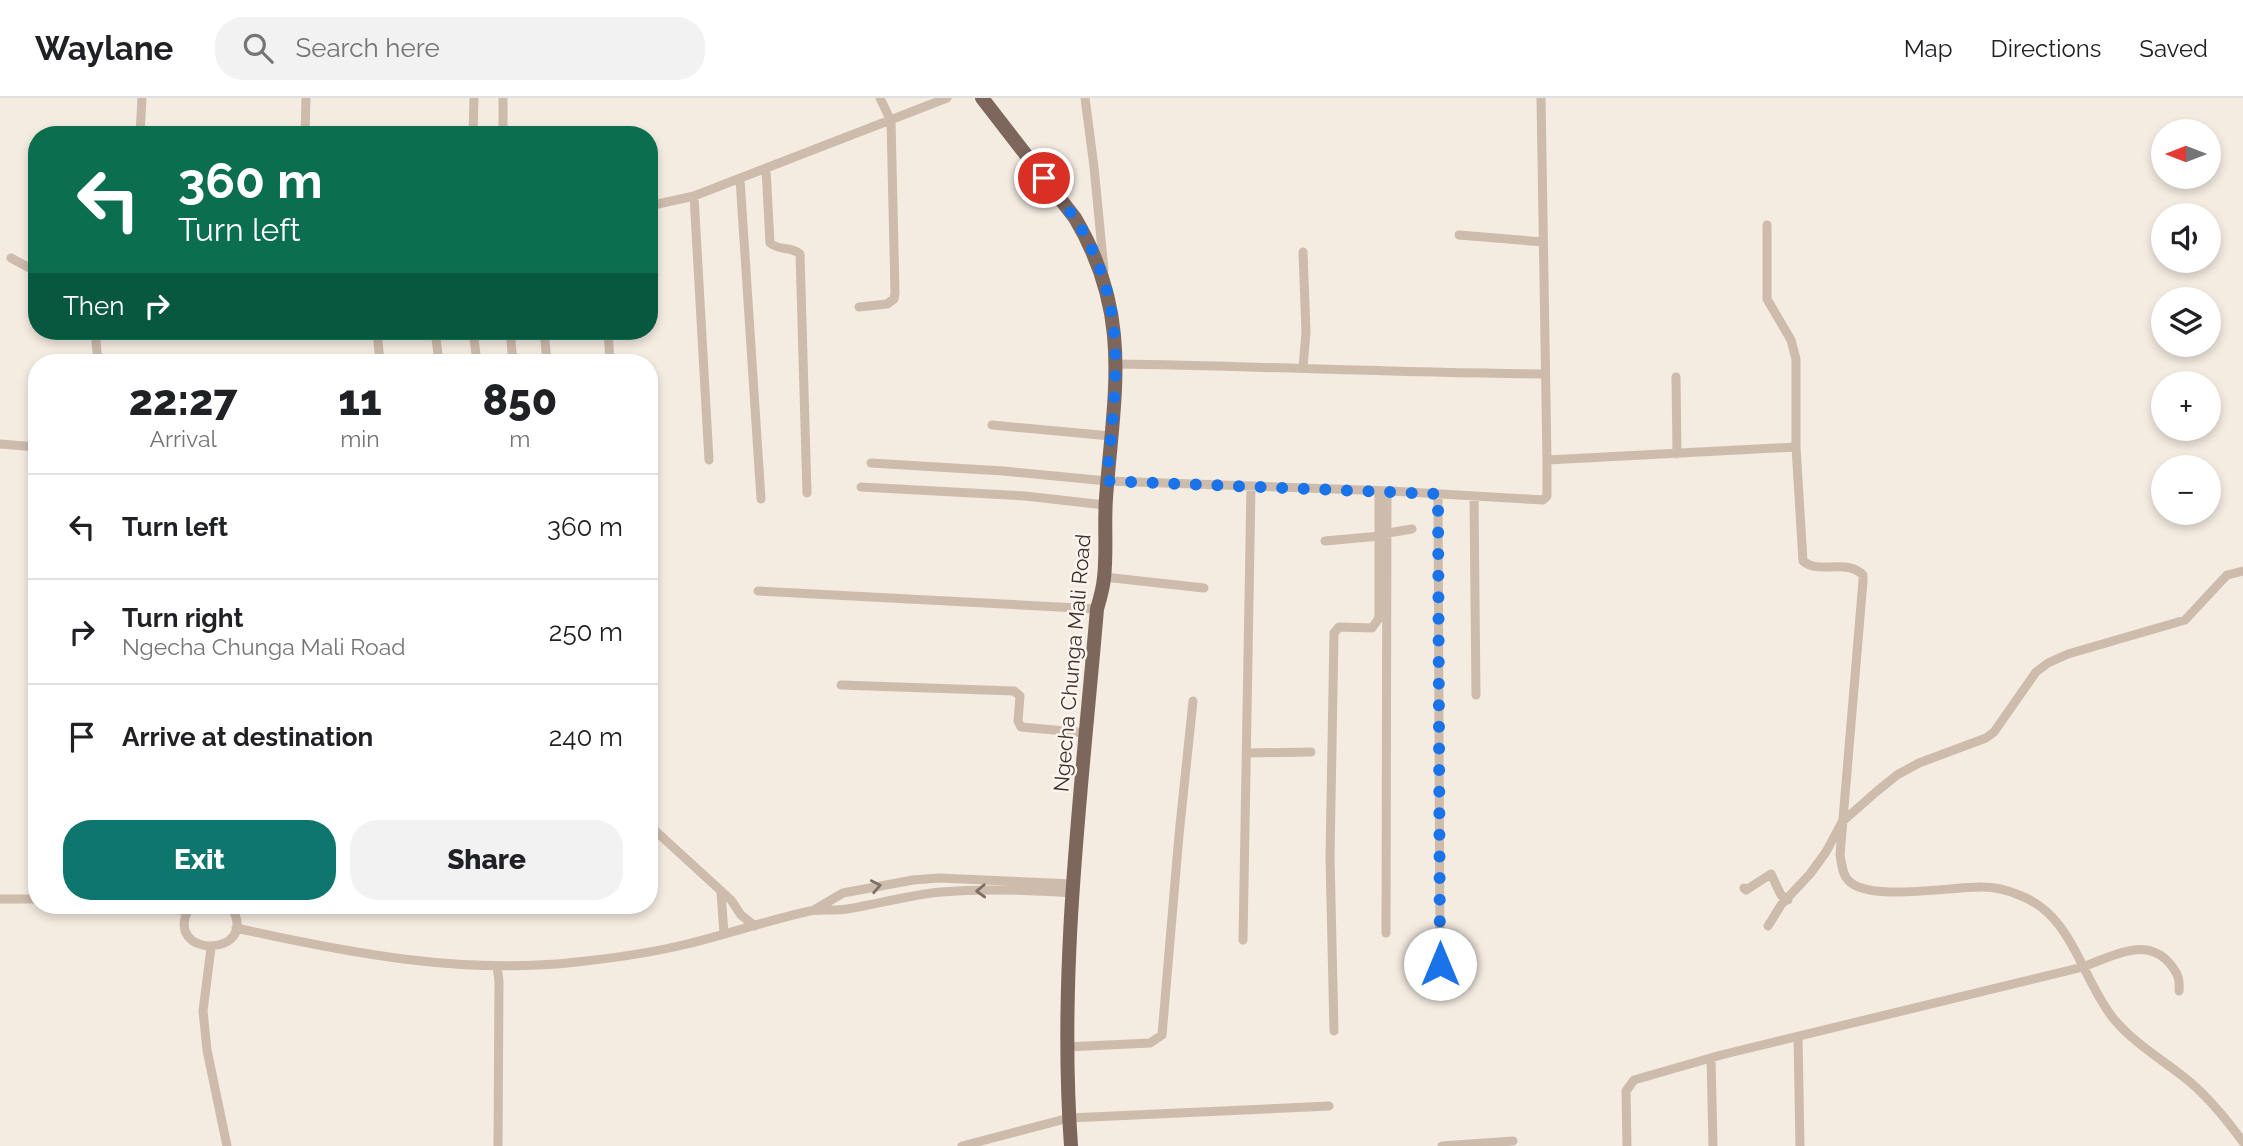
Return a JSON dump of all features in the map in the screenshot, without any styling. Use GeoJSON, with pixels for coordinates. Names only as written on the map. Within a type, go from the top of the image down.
{"type":"FeatureCollection","features":[{"type":"Feature","properties":{"kind":"main road","name":"Ngecha Chunga Mali Road"},"geometry":{"type":"LineString","coordinates":[[982,98],[1074,218],[1087,239],[1105,282],[1111,308],[1117,364],[1105,505],[1104,577],[1097,609],[1074,889],[1066,1047],[1071,1146]]}},
{"type":"Feature","properties":{"kind":"street"},"geometry":{"type":"LineString","coordinates":[[140,126],[142,98]]}},
{"type":"Feature","properties":{"kind":"street"},"geometry":{"type":"LineString","coordinates":[[305,126],[306,98]]}},
{"type":"Feature","properties":{"kind":"street"},"geometry":{"type":"LineString","coordinates":[[473,126],[474,98]]}},
{"type":"Feature","properties":{"kind":"street"},"geometry":{"type":"LineString","coordinates":[[503,98],[503,126]]}},
{"type":"Feature","properties":{"kind":"street"},"geometry":{"type":"LineString","coordinates":[[859,307],[887,304],[894,299],[891,121],[880,98]]}},
{"type":"Feature","properties":{"kind":"street"},"geometry":{"type":"LineString","coordinates":[[658,204],[694,196],[947,98]]}},
{"type":"Feature","properties":{"kind":"street"},"geometry":{"type":"LineString","coordinates":[[1085,98],[1105,282]]}},
{"type":"Feature","properties":{"kind":"street"},"geometry":{"type":"LineString","coordinates":[[871,463],[1107,481],[1543,500],[1547,496],[1547,460],[1541,98]]}},
{"type":"Feature","properties":{"kind":"street"},"geometry":{"type":"LineString","coordinates":[[766,169],[770,243],[777,248],[793,249],[800,254],[807,492]]}},
{"type":"Feature","properties":{"kind":"street"},"geometry":{"type":"LineString","coordinates":[[740,179],[761,499]]}},
{"type":"Feature","properties":{"kind":"street"},"geometry":{"type":"LineString","coordinates":[[694,196],[709,460]]}},
{"type":"Feature","properties":{"kind":"street"},"geometry":{"type":"LineString","coordinates":[[1767,225],[1767,299],[1791,340],[1796,359],[1803,561],[1811,565],[1856,569],[1863,575],[1842,822],[1840,855],[1843,873],[1848,881],[1857,887],[1878,893],[1983,887],[2017,894],[2041,905],[2053,915],[2111,1015],[2126,1033],[2192,1084],[2225,1117],[2243,1142]]}},
{"type":"Feature","properties":{"kind":"street"},"geometry":{"type":"LineString","coordinates":[[1459,235],[1543,242]]}},
{"type":"Feature","properties":{"kind":"street"},"geometry":{"type":"LineString","coordinates":[[1303,252],[1306,332],[1303,368]]}},
{"type":"Feature","properties":{"kind":"street"},"geometry":{"type":"LineString","coordinates":[[11,258],[28,267]]}},
{"type":"Feature","properties":{"kind":"street"},"geometry":{"type":"LineString","coordinates":[[1117,364],[1400,373],[1545,374]]}},
{"type":"Feature","properties":{"kind":"street"},"geometry":{"type":"LineString","coordinates":[[1676,377],[1677,454]]}},
{"type":"Feature","properties":{"kind":"street"},"geometry":{"type":"LineString","coordinates":[[992,425],[1111,436]]}},
{"type":"Feature","properties":{"kind":"street"},"geometry":{"type":"LineString","coordinates":[[0,444],[28,446]]}},
{"type":"Feature","properties":{"kind":"street"},"geometry":{"type":"LineString","coordinates":[[1547,460],[1797,447]]}},
{"type":"Feature","properties":{"kind":"street"},"geometry":{"type":"LineString","coordinates":[[1243,940],[1251,486]]}},
{"type":"Feature","properties":{"kind":"street"},"geometry":{"type":"LineString","coordinates":[[861,487],[1025,496],[1105,505]]}},
{"type":"Feature","properties":{"kind":"street"},"geometry":{"type":"LineString","coordinates":[[1383,492],[1386,933]]}},
{"type":"Feature","properties":{"kind":"street"},"geometry":{"type":"LineString","coordinates":[[1438,494],[1440,964]]}},
{"type":"Feature","properties":{"kind":"street"},"geometry":{"type":"LineString","coordinates":[[1474,497],[1476,695]]}},
{"type":"Feature","properties":{"kind":"street"},"geometry":{"type":"LineString","coordinates":[[1325,541],[1384,535],[1412,529]]}},
{"type":"Feature","properties":{"kind":"street"},"geometry":{"type":"LineString","coordinates":[[1334,1031],[1331,857],[1334,633],[1339,627],[1372,628],[1376,625],[1380,608],[1384,535]]}},
{"type":"Feature","properties":{"kind":"street"},"geometry":{"type":"LineString","coordinates":[[1768,926],[1781,905],[1826,852],[1842,822],[1897,775],[1919,763],[1986,738],[1994,732],[2026,684],[2048,663],[2068,654],[2185,620],[2227,575],[2243,570]]}},
{"type":"Feature","properties":{"kind":"street"},"geometry":{"type":"LineString","coordinates":[[1104,577],[1204,588]]}},
{"type":"Feature","properties":{"kind":"street"},"geometry":{"type":"LineString","coordinates":[[758,591],[1097,609]]}},
{"type":"Feature","properties":{"kind":"street"},"geometry":{"type":"LineString","coordinates":[[841,685],[1014,691],[1020,696],[1018,721],[1021,727],[1087,733]]}},
{"type":"Feature","properties":{"kind":"street"},"geometry":{"type":"LineString","coordinates":[[1066,1047],[1150,1043],[1162,1035],[1193,701]]}},
{"type":"Feature","properties":{"kind":"street"},"geometry":{"type":"LineString","coordinates":[[1246,753],[1311,752]]}},
{"type":"Feature","properties":{"kind":"street"},"geometry":{"type":"LineString","coordinates":[[658,833],[731,900],[741,915],[755,926]]}},
{"type":"Feature","properties":{"kind":"street"},"geometry":{"type":"LineString","coordinates":[[1744,888],[1746,890],[1770,874],[1781,895],[1788,900]]}},
{"type":"Feature","properties":{"kind":"street"},"geometry":{"type":"LineString","coordinates":[[236,928],[335,950],[403,960],[541,966],[634,955],[813,910],[843,893],[913,880],[939,878],[1074,889]]}},
{"type":"Feature","properties":{"kind":"street"},"geometry":{"type":"LineString","coordinates":[[813,910],[845,910],[941,892],[1074,889]]}},
{"type":"Feature","properties":{"kind":"street"},"geometry":{"type":"LineString","coordinates":[[721,892],[724,934]]}},
{"type":"Feature","properties":{"kind":"street"},"geometry":{"type":"LineString","coordinates":[[0,899],[28,899]]}},
{"type":"Feature","properties":{"kind":"street"},"geometry":{"type":"LineString","coordinates":[[187,914],[185,920],[189,936],[202,946],[211,948],[226,942],[236,928],[234,914]]}},
{"type":"Feature","properties":{"kind":"street"},"geometry":{"type":"LineString","coordinates":[[211,948],[203,1011],[206,1050],[226,1146]]}},
{"type":"Feature","properties":{"kind":"street"},"geometry":{"type":"LineString","coordinates":[[1627,1146],[1626,1091],[1629,1083],[1711,1058],[2083,967],[2133,950],[2157,951],[2178,973],[2179,991]]}},
{"type":"Feature","properties":{"kind":"street"},"geometry":{"type":"LineString","coordinates":[[497,966],[498,1146]]}},
{"type":"Feature","properties":{"kind":"street"},"geometry":{"type":"LineString","coordinates":[[1798,1037],[1800,1146]]}},
{"type":"Feature","properties":{"kind":"street"},"geometry":{"type":"LineString","coordinates":[[1711,1058],[1713,1146]]}},
{"type":"Feature","properties":{"kind":"street"},"geometry":{"type":"LineString","coordinates":[[963,1146],[1069,1118],[1329,1106]]}},
{"type":"Feature","properties":{"kind":"street"},"geometry":{"type":"LineString","coordinates":[[1442,1146],[1513,1141]]}},
{"type":"Feature","properties":{"kind":"route"},"geometry":{"type":"LineString","coordinates":[[1044,178],[1087,239],[1105,282],[1111,308],[1117,364],[1107,481],[1438,494],[1440,964]]}}]}
